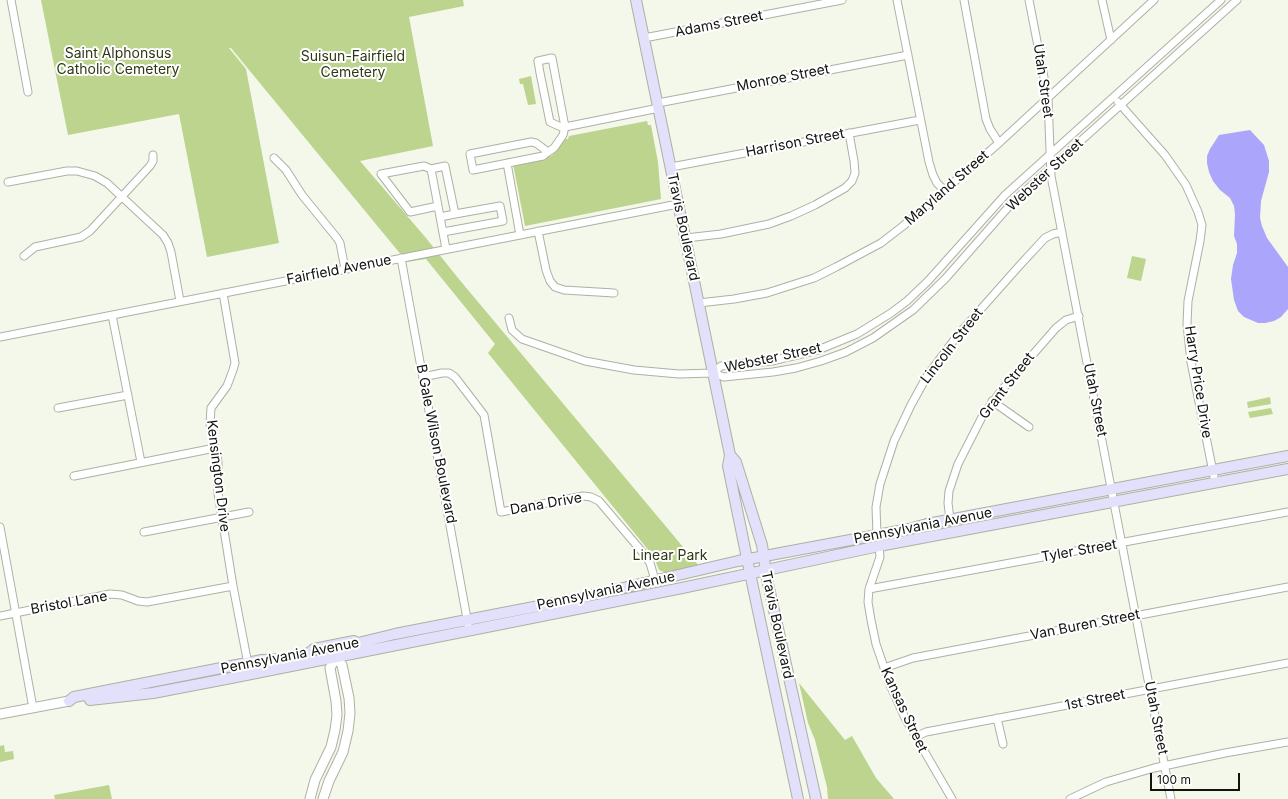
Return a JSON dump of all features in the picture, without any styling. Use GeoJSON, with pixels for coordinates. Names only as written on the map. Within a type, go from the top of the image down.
{"type":"FeatureCollection","features":[{"type":"Feature","properties":{"kind":"main road","name":"Travis Boulevard"},"geometry":{"type":"LineString","coordinates":[[636,0],[730,454],[728,466],[747,560],[798,799]]}},
{"type":"Feature","properties":{"kind":"main road","name":"Travis Boulevard"},"geometry":{"type":"LineString","coordinates":[[730,454],[736,462],[762,545],[765,570],[816,799]]}},
{"type":"Feature","properties":{"kind":"main road","name":"Pennsylvania Avenue"},"geometry":{"type":"LineString","coordinates":[[69,701],[75,703],[96,699],[153,693],[258,673],[336,657],[655,580],[747,560],[1288,456]]}},
{"type":"Feature","properties":{"kind":"main road","name":"Pennsylvania Avenue"},"geometry":{"type":"LineString","coordinates":[[69,701],[74,697],[309,653],[314,649],[354,641],[358,643],[469,625],[750,574],[879,546],[1288,469]]}},
{"type":"Feature","properties":{"kind":"main road"},"geometry":{"type":"LineString","coordinates":[[309,653],[315,654],[327,652],[336,657],[341,650],[355,647],[358,643]]}},
{"type":"Feature","properties":{"kind":"main road"},"geometry":{"type":"LineString","coordinates":[[206,683],[213,676],[240,671],[248,664],[258,673]]}},
{"type":"Feature","properties":{"kind":"street"},"geometry":{"type":"LineString","coordinates":[[11,0],[28,92]]}},
{"type":"Feature","properties":{"kind":"street","name":"Adams Street"},"geometry":{"type":"LineString","coordinates":[[644,38],[842,0]]}},
{"type":"Feature","properties":{"kind":"street"},"geometry":{"type":"LineString","coordinates":[[898,0],[932,176],[936,183],[944,190]]}},
{"type":"Feature","properties":{"kind":"street"},"geometry":{"type":"LineString","coordinates":[[964,0],[986,119],[990,129],[999,143]]}},
{"type":"Feature","properties":{"kind":"street","name":"Utah Street"},"geometry":{"type":"LineString","coordinates":[[1029,0],[1048,98],[1051,176],[1171,799]]}},
{"type":"Feature","properties":{"kind":"street"},"geometry":{"type":"LineString","coordinates":[[1102,0],[1111,40]]}},
{"type":"Feature","properties":{"kind":"street","name":"Maryland Street"},"geometry":{"type":"LineString","coordinates":[[699,303],[767,293],[814,278],[881,243],[903,226],[999,143],[1154,0]]}},
{"type":"Feature","properties":{"kind":"street","name":"Webster Street"},"geometry":{"type":"LineString","coordinates":[[1221,0],[1005,195],[928,281],[907,301],[877,323],[842,341],[818,350],[772,361],[721,366],[713,373],[724,377],[773,372],[796,368],[821,361],[846,352],[873,338],[914,310],[934,291],[1012,203],[1237,0]]}},
{"type":"Feature","properties":{"kind":"street","name":"Monroe Street"},"geometry":{"type":"LineString","coordinates":[[565,127],[908,54]]}},
{"type":"Feature","properties":{"kind":"street"},"geometry":{"type":"LineString","coordinates":[[548,152],[536,143],[531,142],[470,154],[473,170],[543,156],[554,148],[563,135],[565,127],[552,58],[538,61],[550,122],[561,127],[565,127]]}},
{"type":"Feature","properties":{"kind":"street","name":"Harry Price Drive"},"geometry":{"type":"LineString","coordinates":[[1114,96],[1165,155],[1186,186],[1202,225],[1188,301],[1187,324],[1192,362],[1215,482]]}},
{"type":"Feature","properties":{"kind":"street","name":"Harrison Street"},"geometry":{"type":"LineString","coordinates":[[671,167],[920,120]]}},
{"type":"Feature","properties":{"kind":"street"},"geometry":{"type":"LineString","coordinates":[[686,238],[721,234],[776,221],[815,205],[845,188],[852,181],[855,173],[849,133]]}},
{"type":"Feature","properties":{"kind":"street"},"geometry":{"type":"LineString","coordinates":[[24,256],[35,247],[81,237],[90,231],[150,166],[153,161],[153,155]]}},
{"type":"Feature","properties":{"kind":"street"},"geometry":{"type":"LineString","coordinates":[[274,158],[286,170],[302,195],[338,238],[345,269]]}},
{"type":"Feature","properties":{"kind":"street"},"geometry":{"type":"LineString","coordinates":[[507,163],[520,235]]}},
{"type":"Feature","properties":{"kind":"street"},"geometry":{"type":"LineString","coordinates":[[438,206],[410,212],[381,174],[424,166],[431,169],[445,166],[455,214]]}},
{"type":"Feature","properties":{"kind":"street"},"geometry":{"type":"LineString","coordinates":[[431,169],[446,249]]}},
{"type":"Feature","properties":{"kind":"street"},"geometry":{"type":"LineString","coordinates":[[8,182],[67,171],[78,171],[95,176],[107,183],[163,235],[168,243],[180,301]]}},
{"type":"Feature","properties":{"kind":"street","name":"Fairfield Avenue"},"geometry":{"type":"LineString","coordinates":[[0,337],[678,204]]}},
{"type":"Feature","properties":{"kind":"street"},"geometry":{"type":"LineString","coordinates":[[440,217],[500,206],[503,221],[443,232]]}},
{"type":"Feature","properties":{"kind":"street"},"geometry":{"type":"LineString","coordinates":[[538,231],[546,270],[550,281],[555,287],[564,290],[614,293]]}},
{"type":"Feature","properties":{"kind":"street","name":"Lincoln Street"},"geometry":{"type":"LineString","coordinates":[[877,535],[876,507],[880,484],[894,441],[927,376],[957,336],[1020,264],[1045,238],[1062,232]]}},
{"type":"Feature","properties":{"kind":"street","name":"B Gale Wilson Boulevard"},"geometry":{"type":"LineString","coordinates":[[401,258],[469,625]]}},
{"type":"Feature","properties":{"kind":"street","name":"Kensington Drive"},"geometry":{"type":"LineString","coordinates":[[223,293],[235,363],[234,370],[226,386],[212,408],[210,424],[218,462],[218,492],[233,586],[248,664]]}},
{"type":"Feature","properties":{"kind":"street"},"geometry":{"type":"LineString","coordinates":[[112,315],[141,462]]}},
{"type":"Feature","properties":{"kind":"street","name":"Grant Street"},"geometry":{"type":"LineString","coordinates":[[950,520],[948,497],[958,464],[979,422],[992,401],[1061,323],[1079,316]]}},
{"type":"Feature","properties":{"kind":"street"},"geometry":{"type":"LineString","coordinates":[[509,318],[512,330],[522,339],[585,361],[634,370],[679,374],[713,373]]}},
{"type":"Feature","properties":{"kind":"street","name":"Dana Drive"},"geometry":{"type":"LineString","coordinates":[[423,377],[446,373],[456,377],[484,415],[502,512],[583,496],[591,497],[598,501],[644,554],[650,563],[655,580]]}},
{"type":"Feature","properties":{"kind":"street"},"geometry":{"type":"LineString","coordinates":[[58,408],[128,395]]}},
{"type":"Feature","properties":{"kind":"street"},"geometry":{"type":"LineString","coordinates":[[992,401],[1029,427]]}},
{"type":"Feature","properties":{"kind":"street"},"geometry":{"type":"LineString","coordinates":[[74,476],[215,448]]}},
{"type":"Feature","properties":{"kind":"street"},"geometry":{"type":"LineString","coordinates":[[144,532],[249,512]]}},
{"type":"Feature","properties":{"kind":"street","name":"Tyler Street"},"geometry":{"type":"LineString","coordinates":[[869,588],[1288,512]]}},
{"type":"Feature","properties":{"kind":"street"},"geometry":{"type":"LineString","coordinates":[[0,527],[2,545],[33,708]]}},
{"type":"Feature","properties":{"kind":"street","name":"Kansas Street"},"geometry":{"type":"LineString","coordinates":[[879,546],[880,557],[869,588],[868,602],[871,620],[884,668],[893,692],[915,737],[952,799]]}},
{"type":"Feature","properties":{"kind":"street","name":"Bristol Lane"},"geometry":{"type":"LineString","coordinates":[[0,616],[110,594],[122,595],[138,601],[147,602],[233,586]]}},
{"type":"Feature","properties":{"kind":"street","name":"Van Buren Street"},"geometry":{"type":"LineString","coordinates":[[884,668],[913,658],[1288,587]]}},
{"type":"Feature","properties":{"kind":"street"},"geometry":{"type":"LineString","coordinates":[[310,799],[315,780],[331,747],[335,730],[337,714],[336,701],[330,668],[336,657],[342,666],[349,698],[349,725],[343,752],[329,781],[323,799]]}},
{"type":"Feature","properties":{"kind":"street","name":"1st Street"},"geometry":{"type":"LineString","coordinates":[[915,737],[926,732],[1288,663]]}},
{"type":"Feature","properties":{"kind":"street","name":"Pennsylvania Avenue"},"geometry":{"type":"LineString","coordinates":[[0,714],[69,701]]}},
{"type":"Feature","properties":{"kind":"street"},"geometry":{"type":"LineString","coordinates":[[997,718],[1003,744]]}},
{"type":"Feature","properties":{"kind":"street"},"geometry":{"type":"LineString","coordinates":[[1070,799],[1106,782],[1127,775],[1225,753],[1288,742]]}},
{"type":"Feature","properties":{"kind":"green space"},"geometry":{"type":"Polygon","coordinates":[[[41,0],[463,0],[464,6],[409,17],[433,146],[360,161],[699,566],[666,573],[659,570],[654,557],[488,353],[495,344],[426,259],[407,262],[231,48],[229,48],[246,69],[279,243],[207,257],[179,114],[68,135],[41,0]]]}},
{"type":"Feature","properties":{"kind":"green space"},"geometry":{"type":"Polygon","coordinates":[[[531,76],[536,104],[528,105],[523,84],[520,84],[519,79],[531,76]]]}},
{"type":"Feature","properties":{"kind":"green space"},"geometry":{"type":"Polygon","coordinates":[[[647,121],[648,125],[651,125],[658,162],[661,199],[525,226],[513,164],[551,156],[556,152],[564,139],[568,139],[569,136],[647,121]]]}},
{"type":"Feature","properties":{"kind":"green space"},"geometry":{"type":"Polygon","coordinates":[[[1132,256],[1146,259],[1141,281],[1127,278],[1132,256]]]}},
{"type":"Feature","properties":{"kind":"green space"},"geometry":{"type":"Polygon","coordinates":[[[1270,397],[1271,404],[1248,408],[1247,402],[1270,397]]]}},
{"type":"Feature","properties":{"kind":"green space"},"geometry":{"type":"Polygon","coordinates":[[[1271,408],[1273,414],[1250,418],[1248,412],[1271,408]]]}},
{"type":"Feature","properties":{"kind":"green space"},"geometry":{"type":"Polygon","coordinates":[[[799,683],[845,740],[852,736],[876,778],[894,799],[828,799],[827,787],[815,740],[808,723],[799,683]]]}},
{"type":"Feature","properties":{"kind":"green space"},"geometry":{"type":"Polygon","coordinates":[[[4,745],[5,752],[13,751],[14,759],[0,762],[0,746],[4,745]]]}},
{"type":"Feature","properties":{"kind":"green space"},"geometry":{"type":"Polygon","coordinates":[[[109,785],[112,799],[55,799],[54,795],[109,785]]]}},
{"type":"Feature","properties":{"kind":"shaded area"},"geometry":{"type":"Polygon","coordinates":[[[1250,130],[1264,145],[1269,161],[1269,172],[1261,201],[1260,218],[1262,226],[1267,238],[1288,267],[1288,309],[1281,317],[1274,321],[1265,323],[1258,323],[1244,317],[1238,311],[1234,300],[1231,279],[1237,253],[1237,244],[1234,236],[1234,206],[1230,198],[1220,190],[1213,181],[1207,163],[1207,156],[1210,149],[1219,135],[1250,130]]]}},
{"type":"Feature","properties":{"kind":"park label","name":"Saint Alphonsus Catholic Cemetery"},"geometry":{"type":"Point","coordinates":[118,62]}},
{"type":"Feature","properties":{"kind":"park label","name":"Suisun-Fairfield Cemetery"},"geometry":{"type":"Point","coordinates":[353,66]}},
{"type":"Feature","properties":{"kind":"park label","name":"Linear Park"},"geometry":{"type":"Point","coordinates":[670,556]}}]}
